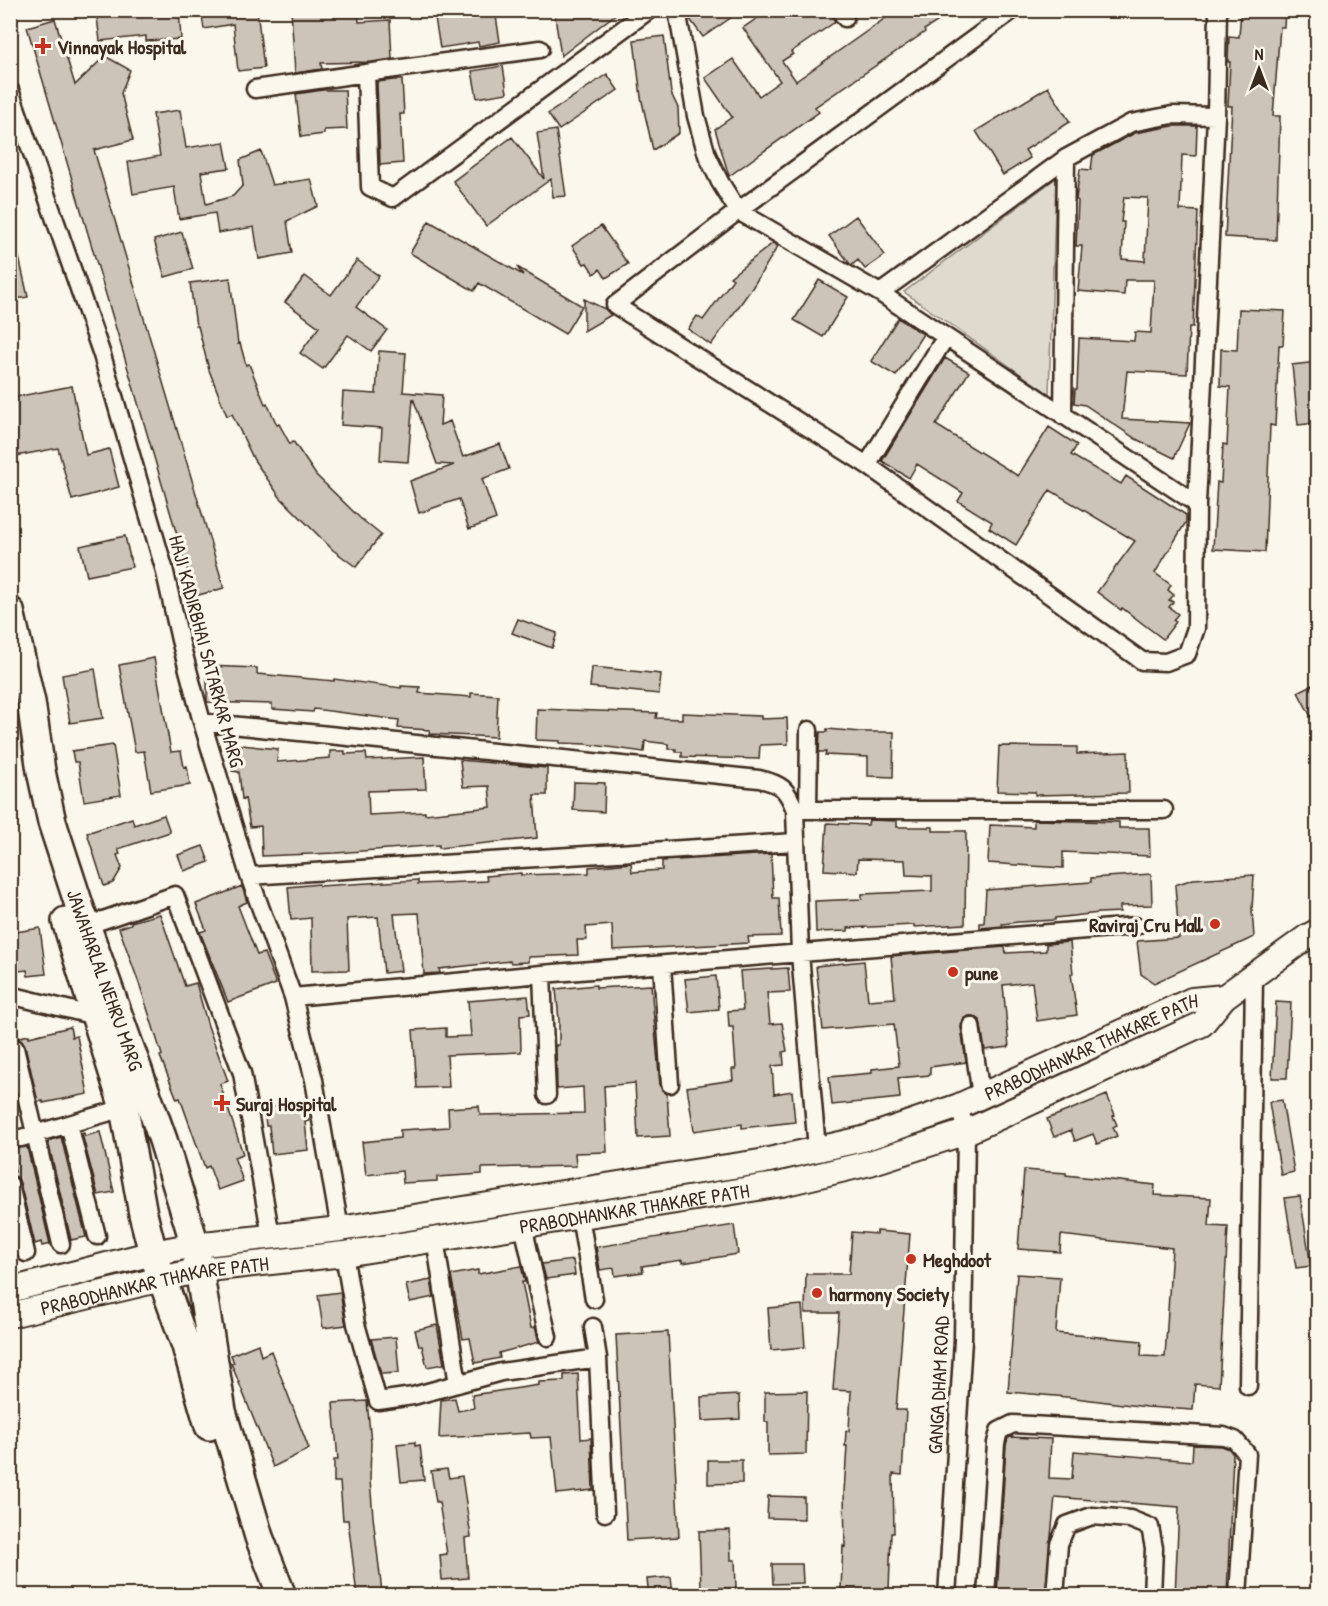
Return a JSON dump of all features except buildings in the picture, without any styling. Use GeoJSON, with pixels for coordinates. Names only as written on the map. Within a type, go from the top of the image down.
{"type":"FeatureCollection","features":[{"type":"Feature","properties":{"kind":"main road","name":"JAWAHARLAL NEHRU MARG"},"geometry":{"type":"LineString","coordinates":[[10,611],[31,702],[41,771],[52,822],[77,918],[95,1016],[124,1108],[143,1214],[157,1266],[198,1346]]}},
{"type":"Feature","properties":{"kind":"main road","name":"JAWAHARLAL NEHRU MARG"},"geometry":{"type":"LineString","coordinates":[[10,687],[36,826],[77,918],[163,1140],[197,1258],[198,1346]]}},
{"type":"Feature","properties":{"kind":"main road","name":"PRABODHANKAR THAKARE PATH"},"geometry":{"type":"LineString","coordinates":[[197,1258],[344,1254],[782,1184],[870,1163],[966,1132],[1202,1024],[1224,997],[1317,932]]}},
{"type":"Feature","properties":{"kind":"main road","name":"PRABODHANKAR THAKARE PATH"},"geometry":{"type":"LineString","coordinates":[[10,1290],[197,1258],[271,1236],[340,1229],[760,1162],[818,1149],[863,1138],[970,1101],[1192,1000],[1224,997]]}},
{"type":"Feature","properties":{"kind":"main road","name":"PRABODHANKAR THAKARE PATH"},"geometry":{"type":"LineString","coordinates":[[10,1315],[157,1266]]}},
{"type":"Feature","properties":{"kind":"main road"},"geometry":{"type":"LineString","coordinates":[[198,1346],[235,1519],[265,1596]]}},
{"type":"Feature","properties":{"kind":"main road"},"geometry":{"type":"LineString","coordinates":[[198,1346],[222,1411],[259,1537],[282,1596]]}},
{"type":"Feature","properties":{"kind":"street"},"geometry":{"type":"LineString","coordinates":[[366,73],[370,187],[393,198],[649,10]]}},
{"type":"Feature","properties":{"kind":"street"},"geometry":{"type":"LineString","coordinates":[[677,10],[696,116],[707,154],[720,182],[738,211],[880,293],[1197,504]]}},
{"type":"Feature","properties":{"kind":"street"},"geometry":{"type":"LineString","coordinates":[[1013,10],[738,211],[615,305],[867,465],[1142,661],[1166,662],[1187,654],[1196,628],[1197,504],[1216,116],[1218,10]]}},
{"type":"Feature","properties":{"kind":"street"},"geometry":{"type":"LineString","coordinates":[[255,89],[540,49]]}},
{"type":"Feature","properties":{"kind":"street","name":"HAJI KADIRBHAI SATARKAR MARG"},"geometry":{"type":"LineString","coordinates":[[10,90],[102,355],[164,568],[202,722],[249,876],[293,997],[314,1080],[340,1229]]}},
{"type":"Feature","properties":{"kind":"street"},"geometry":{"type":"LineString","coordinates":[[880,293],[1066,158],[1131,123],[1172,115],[1216,116]]}},
{"type":"Feature","properties":{"kind":"street"},"geometry":{"type":"LineString","coordinates":[[1063,416],[1066,158]]}},
{"type":"Feature","properties":{"kind":"street"},"geometry":{"type":"LineString","coordinates":[[867,465],[945,338]]}},
{"type":"Feature","properties":{"kind":"street"},"geometry":{"type":"LineString","coordinates":[[202,722],[759,779],[776,783],[789,793],[802,810]]}},
{"type":"Feature","properties":{"kind":"street"},"geometry":{"type":"LineString","coordinates":[[809,730],[802,810],[795,842],[800,954],[818,1149]]}},
{"type":"Feature","properties":{"kind":"street"},"geometry":{"type":"LineString","coordinates":[[802,810],[1164,810]]}},
{"type":"Feature","properties":{"kind":"street"},"geometry":{"type":"LineString","coordinates":[[249,876],[795,842]]}},
{"type":"Feature","properties":{"kind":"street"},"geometry":{"type":"LineString","coordinates":[[77,918],[176,895],[242,1073],[271,1236]]}},
{"type":"Feature","properties":{"kind":"street"},"geometry":{"type":"LineString","coordinates":[[293,997],[542,974],[1136,926]]}},
{"type":"Feature","properties":{"kind":"street"},"geometry":{"type":"LineString","coordinates":[[662,966],[670,1084]]}},
{"type":"Feature","properties":{"kind":"street"},"geometry":{"type":"LineString","coordinates":[[542,974],[547,1095]]}},
{"type":"Feature","properties":{"kind":"street"},"geometry":{"type":"LineString","coordinates":[[1248,1386],[1254,976]]}},
{"type":"Feature","properties":{"kind":"street"},"geometry":{"type":"LineString","coordinates":[[10,995],[95,1016]]}},
{"type":"Feature","properties":{"kind":"street","name":"GANGA DHAM ROAD"},"geometry":{"type":"LineString","coordinates":[[947,1596],[963,1340],[966,1132],[970,1101],[971,1026]]}},
{"type":"Feature","properties":{"kind":"street"},"geometry":{"type":"LineString","coordinates":[[15,1048],[61,1244]]}},
{"type":"Feature","properties":{"kind":"street"},"geometry":{"type":"LineString","coordinates":[[10,1137],[21,1137],[124,1108]]}},
{"type":"Feature","properties":{"kind":"street"},"geometry":{"type":"LineString","coordinates":[[69,1124],[98,1236]]}},
{"type":"Feature","properties":{"kind":"street"},"geometry":{"type":"LineString","coordinates":[[10,1185],[26,1253]]}},
{"type":"Feature","properties":{"kind":"street"},"geometry":{"type":"LineString","coordinates":[[580,1216],[594,1299]]}},
{"type":"Feature","properties":{"kind":"street"},"geometry":{"type":"LineString","coordinates":[[523,1226],[548,1337]]}},
{"type":"Feature","properties":{"kind":"street"},"geometry":{"type":"LineString","coordinates":[[435,1239],[458,1384]]}},
{"type":"Feature","properties":{"kind":"street"},"geometry":{"type":"LineString","coordinates":[[344,1254],[356,1324],[378,1401],[413,1396],[501,1372],[597,1358]]}},
{"type":"Feature","properties":{"kind":"street"},"geometry":{"type":"LineString","coordinates":[[593,1327],[597,1358],[605,1513]]}},
{"type":"Feature","properties":{"kind":"street"},"geometry":{"type":"LineString","coordinates":[[986,1596],[996,1443],[999,1431],[1013,1424],[1224,1436],[1235,1440],[1247,1454],[1238,1596]]}},
{"type":"Feature","properties":{"kind":"street"},"geometry":{"type":"LineString","coordinates":[[1055,1596],[1059,1544],[1067,1525],[1092,1516],[1130,1519],[1150,1527],[1154,1548],[1152,1596]]}},
{"type":"Feature","properties":{"kind":"shaded area"},"geometry":{"type":"Polygon","coordinates":[[[1056,178],[1049,394],[904,292],[1056,178]]]}},
{"type":"Feature","properties":{"kind":"place","name":"Vinnayak Hospital"},"geometry":{"type":"Point","coordinates":[43,46]}},
{"type":"Feature","properties":{"kind":"place","name":"Raviraj Cru Mall"},"geometry":{"type":"Point","coordinates":[1215,924]}},
{"type":"Feature","properties":{"kind":"place","name":"pune"},"geometry":{"type":"Point","coordinates":[953,972]}},
{"type":"Feature","properties":{"kind":"place","name":"Suraj Hospital"},"geometry":{"type":"Point","coordinates":[222,1103]}},
{"type":"Feature","properties":{"kind":"place","name":"Meghdoot"},"geometry":{"type":"Point","coordinates":[911,1259]}},
{"type":"Feature","properties":{"kind":"place","name":"harmony Society"},"geometry":{"type":"Point","coordinates":[817,1293]}}]}
